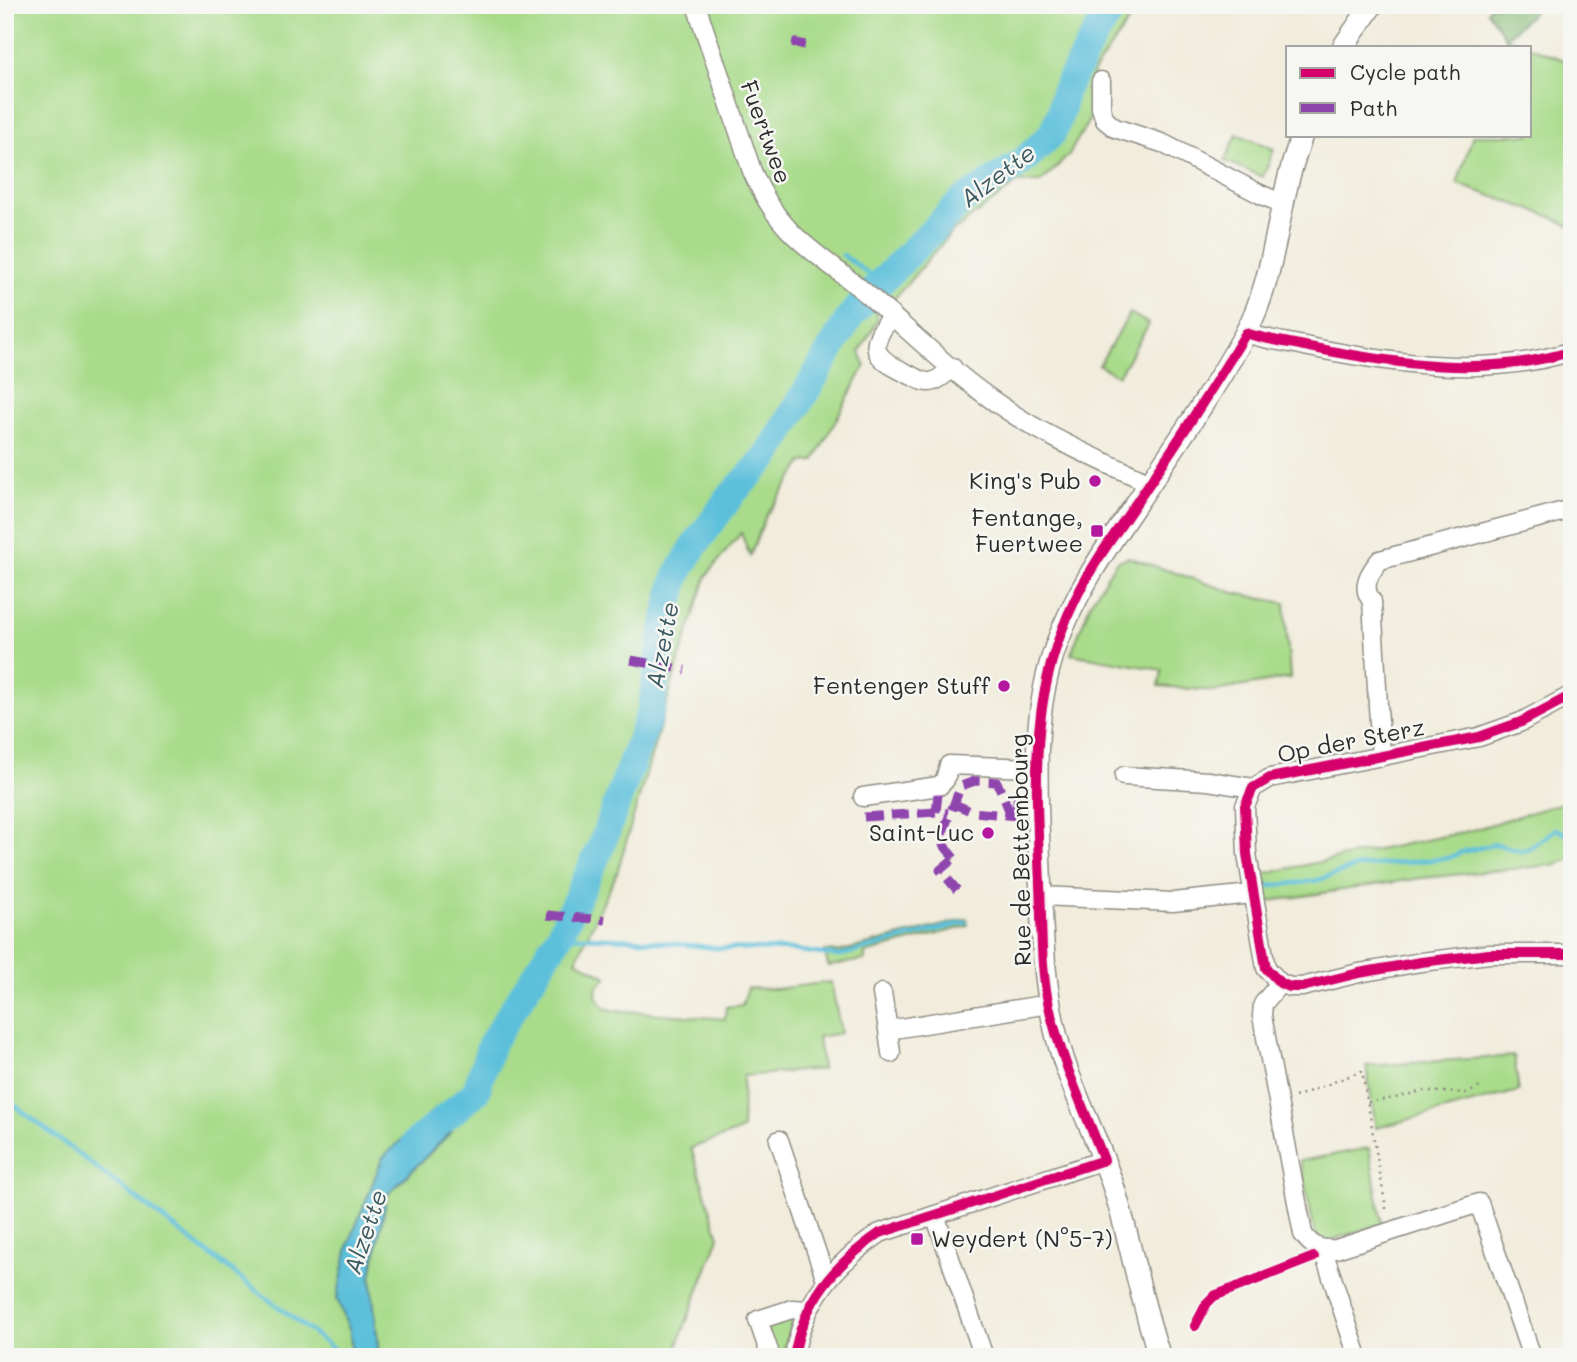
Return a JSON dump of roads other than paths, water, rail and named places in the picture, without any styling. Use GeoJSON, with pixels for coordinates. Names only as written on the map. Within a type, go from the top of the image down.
{"type":"FeatureCollection","features":[{"type":"Feature","properties":{"kind":"main road"},"geometry":{"type":"LineString","coordinates":[[1344,46],[1372,5]]}},
{"type":"Feature","properties":{"kind":"main road","name":"Rue de Bettembourg"},"geometry":{"type":"LineString","coordinates":[[1160,1357],[1104,1160],[1063,1059],[1049,1004],[1043,958],[1036,768],[1040,715],[1046,678],[1056,644],[1074,601],[1094,564],[1201,407],[1245,333],[1261,298],[1302,136]]}},
{"type":"Feature","properties":{"kind":"street","name":"Fuertwee"},"geometry":{"type":"LineString","coordinates":[[696,5],[763,197],[788,232],[889,313]]}},
{"type":"Feature","properties":{"kind":"street"},"geometry":{"type":"LineString","coordinates":[[1101,81],[1101,108],[1105,120],[1115,128],[1162,143],[1283,204]]}},
{"type":"Feature","properties":{"kind":"street"},"geometry":{"type":"LineString","coordinates":[[953,368],[934,381],[925,382],[885,363],[879,356],[877,338],[889,313],[997,404],[1038,430],[1150,483]]}},
{"type":"Feature","properties":{"kind":"street"},"geometry":{"type":"LineString","coordinates":[[1245,333],[1336,352],[1450,366],[1529,361],[1572,351]]}},
{"type":"Feature","properties":{"kind":"street"},"geometry":{"type":"LineString","coordinates":[[1381,757],[1372,601],[1367,595],[1370,572],[1380,561],[1572,509]]}},
{"type":"Feature","properties":{"kind":"street","name":"Op der Sterz"},"geometry":{"type":"LineString","coordinates":[[1280,983],[1266,968],[1252,894],[1245,806],[1253,788],[1270,778],[1490,734],[1521,722],[1572,695]]}},
{"type":"Feature","properties":{"kind":"street","name":"Rue de Bettembourg"},"geometry":{"type":"LineString","coordinates":[[863,797],[939,786],[945,780],[949,765],[1036,768]]}},
{"type":"Feature","properties":{"kind":"street","name":"Op der Sterz"},"geometry":{"type":"LineString","coordinates":[[1124,776],[1253,788]]}},
{"type":"Feature","properties":{"kind":"street"},"geometry":{"type":"LineString","coordinates":[[1041,896],[1173,902],[1252,894]]}},
{"type":"Feature","properties":{"kind":"street"},"geometry":{"type":"LineString","coordinates":[[1532,1357],[1479,1203],[1336,1249],[1323,1250],[1310,1244],[1303,1234],[1262,1016],[1264,1004],[1280,983],[1301,987],[1421,962],[1489,954],[1572,954]]}},
{"type":"Feature","properties":{"kind":"street"},"geometry":{"type":"LineString","coordinates":[[882,993],[891,1053]]}},
{"type":"Feature","properties":{"kind":"street"},"geometry":{"type":"LineString","coordinates":[[888,1030],[1049,1004]]}},
{"type":"Feature","properties":{"kind":"street"},"geometry":{"type":"LineString","coordinates":[[779,1140],[826,1280]]}},
{"type":"Feature","properties":{"kind":"street"},"geometry":{"type":"LineString","coordinates":[[794,1357],[796,1342],[808,1310],[826,1280],[851,1253],[880,1233],[1104,1160]]}},
{"type":"Feature","properties":{"kind":"street"},"geometry":{"type":"LineString","coordinates":[[935,1215],[984,1357]]}},
{"type":"Feature","properties":{"kind":"street"},"geometry":{"type":"LineString","coordinates":[[1323,1250],[1358,1357]]}},
{"type":"Feature","properties":{"kind":"street"},"geometry":{"type":"LineString","coordinates":[[771,1357],[758,1320],[792,1309],[808,1310]]}},
{"type":"Feature","properties":{"kind":"water"},"geometry":{"type":"Polygon","coordinates":[[[435,1109],[452,1131],[387,1195],[371,1276],[379,1357],[352,1357],[350,1331],[337,1299],[348,1246],[383,1157],[435,1109]]]}},
{"type":"Feature","properties":{"kind":"waterway","name":"Alzette"},"geometry":{"type":"LineString","coordinates":[[415,1143],[476,1092],[491,1044],[559,936],[600,849],[651,710],[666,619],[677,575],[695,545],[733,493],[767,457],[850,317],[962,201],[1021,163],[1052,134],[1061,112],[1064,92],[1093,38],[1115,5]]}},
{"type":"Feature","properties":{"kind":"waterway"},"geometry":{"type":"LineString","coordinates":[[843,255],[880,283]]}},
{"type":"Feature","properties":{"kind":"waterway"},"geometry":{"type":"LineString","coordinates":[[1260,887],[1315,881],[1356,867],[1449,858],[1496,844],[1521,851],[1530,848],[1556,829],[1572,837]]}},
{"type":"Feature","properties":{"kind":"waterway"},"geometry":{"type":"LineString","coordinates":[[559,936],[632,939],[716,948],[793,950],[838,956],[966,922]]}},
{"type":"Feature","properties":{"kind":"waterway"},"geometry":{"type":"LineString","coordinates":[[5,1098],[344,1357]]}},
{"type":"Feature","properties":{"kind":"place","name":"King's Pub"},"geometry":{"type":"Point","coordinates":[1095,481]}},
{"type":"Feature","properties":{"kind":"place","name":"Fentange, Fuertwee"},"geometry":{"type":"Point","coordinates":[1097,531]}},
{"type":"Feature","properties":{"kind":"place","name":"Fentenger Stuff"},"geometry":{"type":"Point","coordinates":[1004,686]}},
{"type":"Feature","properties":{"kind":"place","name":"Saint-Luc"},"geometry":{"type":"Point","coordinates":[988,833]}},
{"type":"Feature","properties":{"kind":"place","name":"Weydert (N°5-7)"},"geometry":{"type":"Point","coordinates":[917,1239]}}]}
